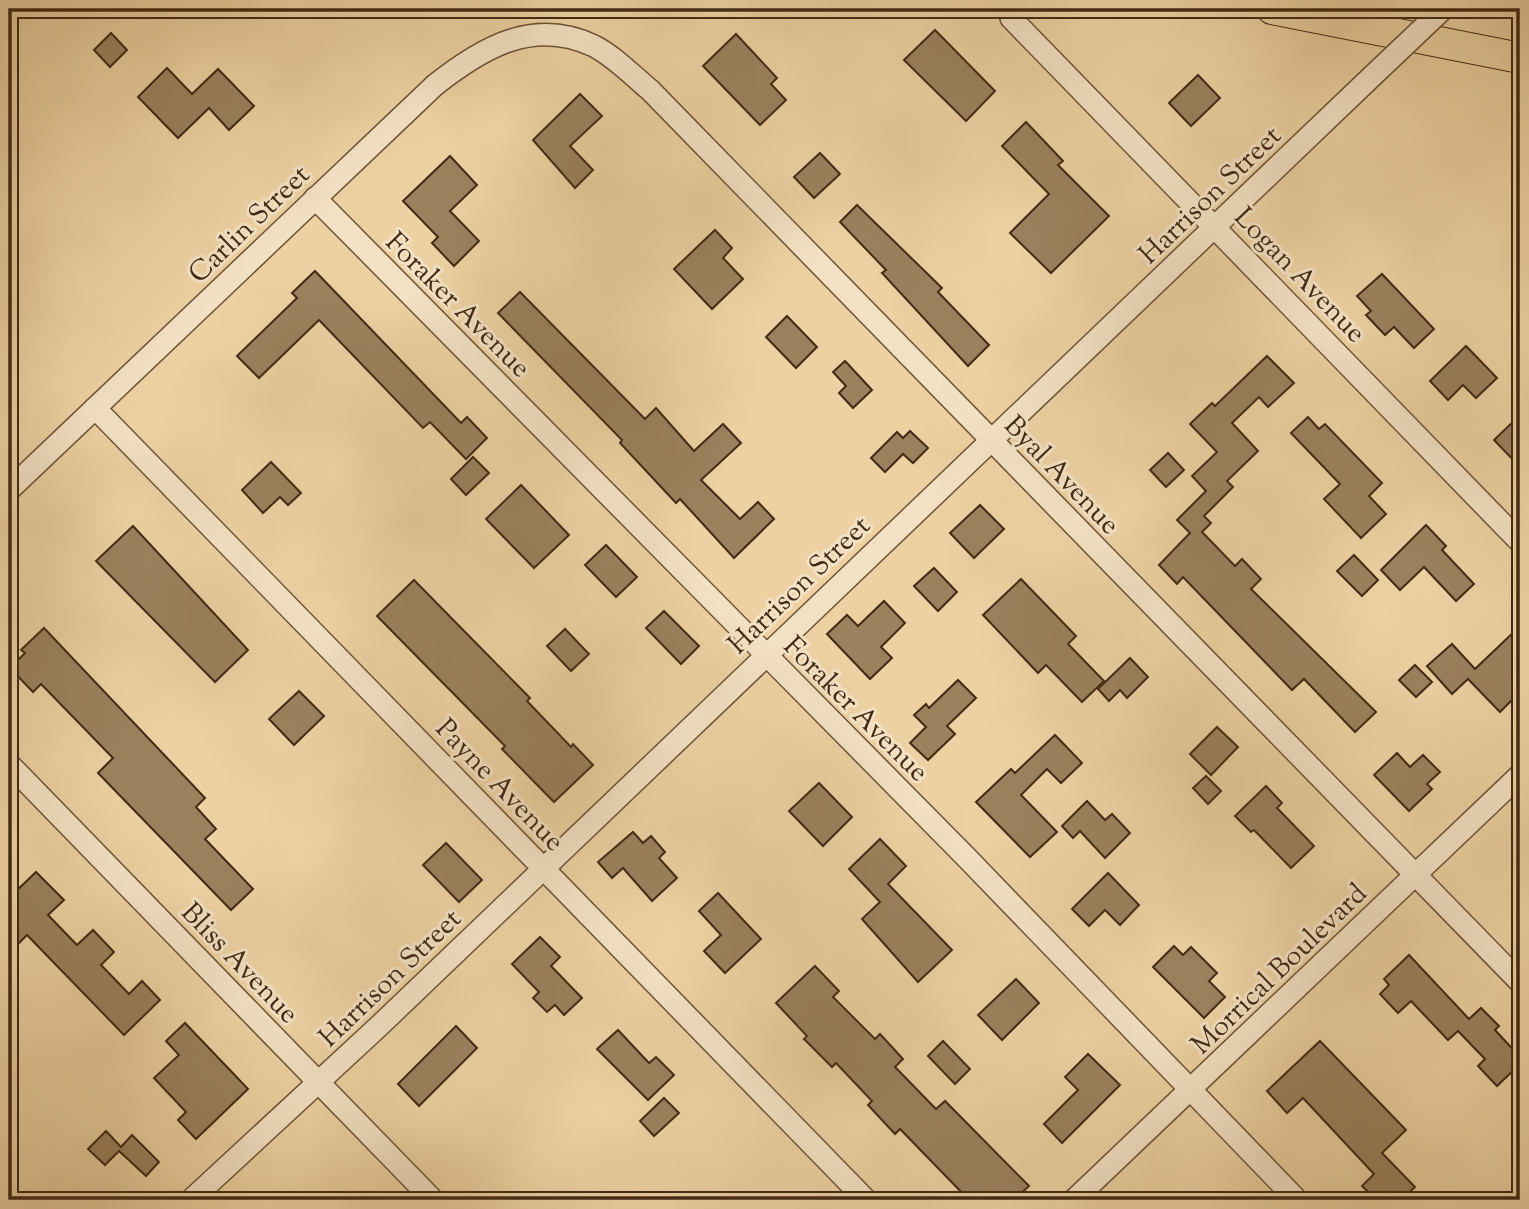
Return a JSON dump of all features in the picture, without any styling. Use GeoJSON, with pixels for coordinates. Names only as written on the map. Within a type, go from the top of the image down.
{"type":"FeatureCollection","features":[{"type":"Feature","properties":{"kind":"highway"},"geometry":{"type":"LineString","coordinates":[[1272,9],[1520,58]]}},
{"type":"Feature","properties":{"kind":"street","name":"Harrison Street"},"geometry":{"type":"LineString","coordinates":[[191,1200],[1443,9]]}},
{"type":"Feature","properties":{"kind":"street","name":"Logan Avenue"},"geometry":{"type":"LineString","coordinates":[[1011,18],[1216,226],[1520,542]]}},
{"type":"Feature","properties":{"kind":"street","name":"Carlin Street"},"geometry":{"type":"LineString","coordinates":[[9,490],[435,85],[472,57],[500,43],[548,34]]}},
{"type":"Feature","properties":{"kind":"street","name":"Byal Avenue"},"geometry":{"type":"LineString","coordinates":[[548,34],[595,47],[650,90],[1520,982]]}},
{"type":"Feature","properties":{"kind":"street","name":"Foraker Avenue"},"geometry":{"type":"LineString","coordinates":[[315,198],[765,654],[1297,1200]]}},
{"type":"Feature","properties":{"kind":"street","name":"Payne Avenue"},"geometry":{"type":"LineString","coordinates":[[95,408],[866,1200]]}},
{"type":"Feature","properties":{"kind":"street","name":"Bliss Avenue"},"geometry":{"type":"LineString","coordinates":[[9,764],[433,1200]]}},
{"type":"Feature","properties":{"kind":"street","name":"Morrical Boulevard"},"geometry":{"type":"LineString","coordinates":[[1074,1200],[1520,775]]}},
{"type":"Feature","properties":{"kind":"building"},"geometry":{"type":"Polygon","coordinates":[[[935,30],[995,91],[966,121],[904,60],[935,30]]]}},
{"type":"Feature","properties":{"kind":"building"},"geometry":{"type":"Polygon","coordinates":[[[111,33],[127,50],[110,67],[94,50],[111,33]]]}},
{"type":"Feature","properties":{"kind":"building"},"geometry":{"type":"Polygon","coordinates":[[[736,34],[777,78],[771,84],[786,100],[760,125],[703,66],[736,34]]]}},
{"type":"Feature","properties":{"kind":"building"},"geometry":{"type":"Polygon","coordinates":[[[167,68],[192,94],[218,69],[254,106],[229,130],[209,108],[178,138],[138,97],[167,68]]]}},
{"type":"Feature","properties":{"kind":"building"},"geometry":{"type":"Polygon","coordinates":[[[1198,75],[1220,98],[1191,126],[1169,103],[1198,75]]]}},
{"type":"Feature","properties":{"kind":"building"},"geometry":{"type":"Polygon","coordinates":[[[580,94],[602,116],[570,146],[593,170],[575,188],[533,140],[580,94]]]}},
{"type":"Feature","properties":{"kind":"building"},"geometry":{"type":"Polygon","coordinates":[[[1026,122],[1063,161],[1058,165],[1109,216],[1051,273],[1010,233],[1049,194],[1002,146],[1026,122]]]}},
{"type":"Feature","properties":{"kind":"building"},"geometry":{"type":"Polygon","coordinates":[[[820,153],[840,174],[814,198],[794,177],[820,153]]]}},
{"type":"Feature","properties":{"kind":"building"},"geometry":{"type":"Polygon","coordinates":[[[450,156],[477,185],[450,211],[479,241],[454,266],[432,243],[438,237],[403,201],[450,156]]]}},
{"type":"Feature","properties":{"kind":"building"},"geometry":{"type":"Polygon","coordinates":[[[857,205],[942,288],[938,292],[989,345],[968,366],[882,273],[886,270],[840,222],[857,205]]]}},
{"type":"Feature","properties":{"kind":"building"},"geometry":{"type":"Polygon","coordinates":[[[715,230],[732,248],[723,258],[743,279],[712,309],[674,269],[715,230]]]}},
{"type":"Feature","properties":{"kind":"building"},"geometry":{"type":"Polygon","coordinates":[[[315,271],[461,423],[467,417],[487,438],[466,459],[430,422],[423,428],[319,320],[259,378],[237,356],[297,298],[292,293],[315,271]]]}},
{"type":"Feature","properties":{"kind":"building"},"geometry":{"type":"Polygon","coordinates":[[[1382,274],[1434,329],[1414,348],[1394,327],[1385,335],[1366,315],[1371,311],[1357,296],[1382,274]]]}},
{"type":"Feature","properties":{"kind":"building"},"geometry":{"type":"Polygon","coordinates":[[[520,292],[645,419],[656,408],[694,451],[723,424],[741,443],[701,480],[740,519],[758,502],[774,519],[734,558],[680,499],[676,503],[620,443],[622,440],[498,313],[520,292]]]}},
{"type":"Feature","properties":{"kind":"building"},"geometry":{"type":"Polygon","coordinates":[[[787,316],[817,347],[796,368],[766,337],[787,316]]]}},
{"type":"Feature","properties":{"kind":"building"},"geometry":{"type":"Polygon","coordinates":[[[1466,346],[1497,378],[1476,398],[1463,385],[1448,400],[1430,381],[1466,346]]]}},
{"type":"Feature","properties":{"kind":"building"},"geometry":{"type":"Polygon","coordinates":[[[1267,356],[1294,383],[1268,407],[1259,397],[1232,423],[1258,451],[1227,481],[1233,487],[1204,516],[1211,523],[1202,532],[1235,566],[1242,559],[1261,579],[1251,589],[1376,712],[1355,732],[1304,679],[1292,690],[1183,577],[1177,584],[1159,565],[1190,533],[1177,520],[1206,491],[1192,476],[1217,452],[1190,424],[1212,403],[1215,406],[1267,356]]]}},
{"type":"Feature","properties":{"kind":"building"},"geometry":{"type":"Polygon","coordinates":[[[845,361],[872,390],[853,408],[839,393],[846,386],[833,372],[845,361]]]}},
{"type":"Feature","properties":{"kind":"building"},"geometry":{"type":"Polygon","coordinates":[[[1520,415],[1520,467],[1494,440],[1520,415]]]}},
{"type":"Feature","properties":{"kind":"building"},"geometry":{"type":"Polygon","coordinates":[[[1308,417],[1319,429],[1325,424],[1382,483],[1369,496],[1386,514],[1361,538],[1324,499],[1340,484],[1291,433],[1308,417]]]}},
{"type":"Feature","properties":{"kind":"building"},"geometry":{"type":"Polygon","coordinates":[[[910,431],[928,448],[913,463],[903,454],[885,472],[871,458],[897,432],[903,438],[910,431]]]}},
{"type":"Feature","properties":{"kind":"building"},"geometry":{"type":"Polygon","coordinates":[[[1168,453],[1184,470],[1166,487],[1150,470],[1168,453]]]}},
{"type":"Feature","properties":{"kind":"building"},"geometry":{"type":"Polygon","coordinates":[[[473,457],[489,473],[466,495],[451,479],[473,457]]]}},
{"type":"Feature","properties":{"kind":"building"},"geometry":{"type":"Polygon","coordinates":[[[271,462],[301,493],[288,505],[280,497],[263,513],[242,490],[271,462]]]}},
{"type":"Feature","properties":{"kind":"building"},"geometry":{"type":"Polygon","coordinates":[[[521,485],[569,535],[534,568],[486,519],[521,485]]]}},
{"type":"Feature","properties":{"kind":"building"},"geometry":{"type":"Polygon","coordinates":[[[980,505],[1004,529],[974,558],[950,533],[980,505]]]}},
{"type":"Feature","properties":{"kind":"building"},"geometry":{"type":"Polygon","coordinates":[[[1426,525],[1446,546],[1442,550],[1474,584],[1456,601],[1424,567],[1400,590],[1381,570],[1426,525]]]}},
{"type":"Feature","properties":{"kind":"building"},"geometry":{"type":"Polygon","coordinates":[[[133,526],[248,650],[215,682],[96,561],[133,526]]]}},
{"type":"Feature","properties":{"kind":"building"},"geometry":{"type":"Polygon","coordinates":[[[606,545],[637,577],[616,597],[585,565],[606,545]]]}},
{"type":"Feature","properties":{"kind":"building"},"geometry":{"type":"Polygon","coordinates":[[[1354,555],[1378,580],[1362,596],[1337,571],[1354,555]]]}},
{"type":"Feature","properties":{"kind":"building"},"geometry":{"type":"Polygon","coordinates":[[[934,568],[957,592],[938,611],[914,586],[934,568]]]}},
{"type":"Feature","properties":{"kind":"building"},"geometry":{"type":"Polygon","coordinates":[[[1021,579],[1076,636],[1068,644],[1104,681],[1082,702],[1046,665],[1038,673],[983,615],[1021,579]]]}},
{"type":"Feature","properties":{"kind":"building"},"geometry":{"type":"Polygon","coordinates":[[[414,580],[530,698],[527,701],[571,747],[573,744],[593,765],[554,802],[502,749],[505,746],[377,616],[414,580]]]}},
{"type":"Feature","properties":{"kind":"building"},"geometry":{"type":"Polygon","coordinates":[[[884,601],[905,623],[881,647],[892,658],[870,679],[827,634],[847,615],[858,626],[884,601]]]}},
{"type":"Feature","properties":{"kind":"building"},"geometry":{"type":"Polygon","coordinates":[[[664,611],[699,646],[681,664],[646,628],[664,611]]]}},
{"type":"Feature","properties":{"kind":"building"},"geometry":{"type":"Polygon","coordinates":[[[1520,626],[1520,692],[1500,712],[1468,679],[1452,694],[1427,666],[1452,644],[1475,669],[1520,626]]]}},
{"type":"Feature","properties":{"kind":"building"},"geometry":{"type":"Polygon","coordinates":[[[44,628],[205,798],[196,807],[216,829],[205,839],[253,889],[231,910],[98,773],[113,758],[41,684],[33,692],[10,668],[25,653],[21,650],[44,628]]]}},
{"type":"Feature","properties":{"kind":"building"},"geometry":{"type":"Polygon","coordinates":[[[565,629],[589,654],[571,671],[547,646],[565,629]]]}},
{"type":"Feature","properties":{"kind":"building"},"geometry":{"type":"Polygon","coordinates":[[[1130,658],[1148,677],[1127,698],[1120,690],[1109,701],[1098,689],[1130,658]]]}},
{"type":"Feature","properties":{"kind":"building"},"geometry":{"type":"Polygon","coordinates":[[[1415,665],[1432,682],[1416,697],[1399,680],[1415,665]]]}},
{"type":"Feature","properties":{"kind":"building"},"geometry":{"type":"Polygon","coordinates":[[[958,680],[976,698],[947,726],[955,734],[928,760],[910,743],[926,727],[914,715],[926,704],[929,708],[958,680]]]}},
{"type":"Feature","properties":{"kind":"building"},"geometry":{"type":"Polygon","coordinates":[[[299,691],[324,716],[294,745],[269,719],[299,691]]]}},
{"type":"Feature","properties":{"kind":"building"},"geometry":{"type":"Polygon","coordinates":[[[1217,727],[1238,747],[1211,775],[1190,754],[1217,727]]]}},
{"type":"Feature","properties":{"kind":"building"},"geometry":{"type":"Polygon","coordinates":[[[1055,735],[1082,763],[1061,783],[1047,769],[1021,795],[1057,832],[1030,857],[976,802],[1011,769],[1015,773],[1055,735]]]}},
{"type":"Feature","properties":{"kind":"building"},"geometry":{"type":"Polygon","coordinates":[[[1397,753],[1410,767],[1423,755],[1440,772],[1427,784],[1432,789],[1409,811],[1374,775],[1397,753]]]}},
{"type":"Feature","properties":{"kind":"building"},"geometry":{"type":"Polygon","coordinates":[[[1206,776],[1221,791],[1208,804],[1193,788],[1206,776]]]}},
{"type":"Feature","properties":{"kind":"building"},"geometry":{"type":"Polygon","coordinates":[[[819,783],[852,817],[823,846],[789,811],[819,783]]]}},
{"type":"Feature","properties":{"kind":"building"},"geometry":{"type":"Polygon","coordinates":[[[1266,786],[1282,803],[1277,808],[1314,846],[1291,868],[1254,830],[1251,832],[1235,816],[1266,786]]]}},
{"type":"Feature","properties":{"kind":"building"},"geometry":{"type":"Polygon","coordinates":[[[1087,801],[1105,820],[1112,814],[1130,833],[1105,858],[1080,831],[1073,838],[1062,826],[1087,801]]]}},
{"type":"Feature","properties":{"kind":"building"},"geometry":{"type":"Polygon","coordinates":[[[633,832],[643,843],[651,836],[665,852],[659,858],[677,878],[652,901],[623,868],[612,878],[598,862],[633,832]]]}},
{"type":"Feature","properties":{"kind":"building"},"geometry":{"type":"Polygon","coordinates":[[[880,839],[906,866],[888,884],[952,950],[918,982],[862,919],[880,902],[849,869],[880,839]]]}},
{"type":"Feature","properties":{"kind":"building"},"geometry":{"type":"Polygon","coordinates":[[[446,843],[482,880],[459,902],[423,865],[446,843]]]}},
{"type":"Feature","properties":{"kind":"building"},"geometry":{"type":"Polygon","coordinates":[[[36,872],[64,900],[48,915],[77,945],[93,930],[114,952],[101,965],[129,994],[142,981],[160,1000],[124,1035],[27,935],[18,944],[9,934],[9,898],[36,872]]]}},
{"type":"Feature","properties":{"kind":"building"},"geometry":{"type":"Polygon","coordinates":[[[1108,873],[1139,905],[1120,925],[1105,910],[1089,926],[1072,909],[1108,873]]]}},
{"type":"Feature","properties":{"kind":"building"},"geometry":{"type":"Polygon","coordinates":[[[718,893],[761,939],[725,973],[704,951],[721,935],[699,911],[718,893]]]}},
{"type":"Feature","properties":{"kind":"building"},"geometry":{"type":"Polygon","coordinates":[[[540,937],[560,957],[551,966],[582,998],[564,1015],[555,1005],[547,1012],[533,998],[539,992],[512,964],[540,937]]]}},
{"type":"Feature","properties":{"kind":"building"},"geometry":{"type":"Polygon","coordinates":[[[1174,946],[1183,955],[1191,947],[1217,973],[1209,981],[1225,997],[1204,1018],[1153,967],[1174,946]]]}},
{"type":"Feature","properties":{"kind":"building"},"geometry":{"type":"Polygon","coordinates":[[[1409,955],[1469,1019],[1481,1008],[1499,1026],[1495,1030],[1520,1057],[1520,1064],[1497,1086],[1478,1066],[1485,1059],[1458,1031],[1448,1040],[1411,1001],[1398,1013],[1380,994],[1389,985],[1384,979],[1409,955]]]}},
{"type":"Feature","properties":{"kind":"building"},"geometry":{"type":"Polygon","coordinates":[[[815,966],[839,991],[833,997],[875,1039],[880,1034],[903,1059],[895,1067],[936,1109],[945,1101],[1029,1186],[1014,1200],[969,1200],[900,1129],[895,1134],[868,1105],[872,1101],[836,1063],[832,1067],[804,1039],[807,1036],[776,1003],[815,966]]]}},
{"type":"Feature","properties":{"kind":"building"},"geometry":{"type":"Polygon","coordinates":[[[1016,979],[1039,1003],[1002,1040],[978,1015],[1016,979]]]}},
{"type":"Feature","properties":{"kind":"building"},"geometry":{"type":"Polygon","coordinates":[[[185,1023],[248,1089],[196,1139],[178,1120],[186,1112],[154,1078],[179,1055],[166,1041],[185,1023]]]}},
{"type":"Feature","properties":{"kind":"building"},"geometry":{"type":"Polygon","coordinates":[[[456,1026],[477,1048],[419,1106],[398,1084],[456,1026]]]}},
{"type":"Feature","properties":{"kind":"building"},"geometry":{"type":"Polygon","coordinates":[[[618,1030],[649,1063],[656,1057],[674,1075],[648,1100],[597,1049],[618,1030]]]}},
{"type":"Feature","properties":{"kind":"building"},"geometry":{"type":"Polygon","coordinates":[[[943,1041],[970,1069],[955,1084],[928,1056],[943,1041]]]}},
{"type":"Feature","properties":{"kind":"building"},"geometry":{"type":"Polygon","coordinates":[[[1320,1041],[1406,1130],[1382,1153],[1415,1187],[1401,1200],[1376,1200],[1362,1186],[1374,1174],[1303,1098],[1287,1113],[1267,1091],[1320,1041]]]}},
{"type":"Feature","properties":{"kind":"building"},"geometry":{"type":"Polygon","coordinates":[[[1088,1054],[1120,1085],[1062,1143],[1044,1124],[1078,1090],[1065,1077],[1088,1054]]]}},
{"type":"Feature","properties":{"kind":"building"},"geometry":{"type":"Polygon","coordinates":[[[664,1098],[679,1113],[654,1136],[640,1121],[664,1098]]]}},
{"type":"Feature","properties":{"kind":"building"},"geometry":{"type":"Polygon","coordinates":[[[106,1131],[121,1147],[132,1135],[159,1162],[146,1176],[119,1151],[105,1165],[88,1149],[106,1131]]]}}]}
